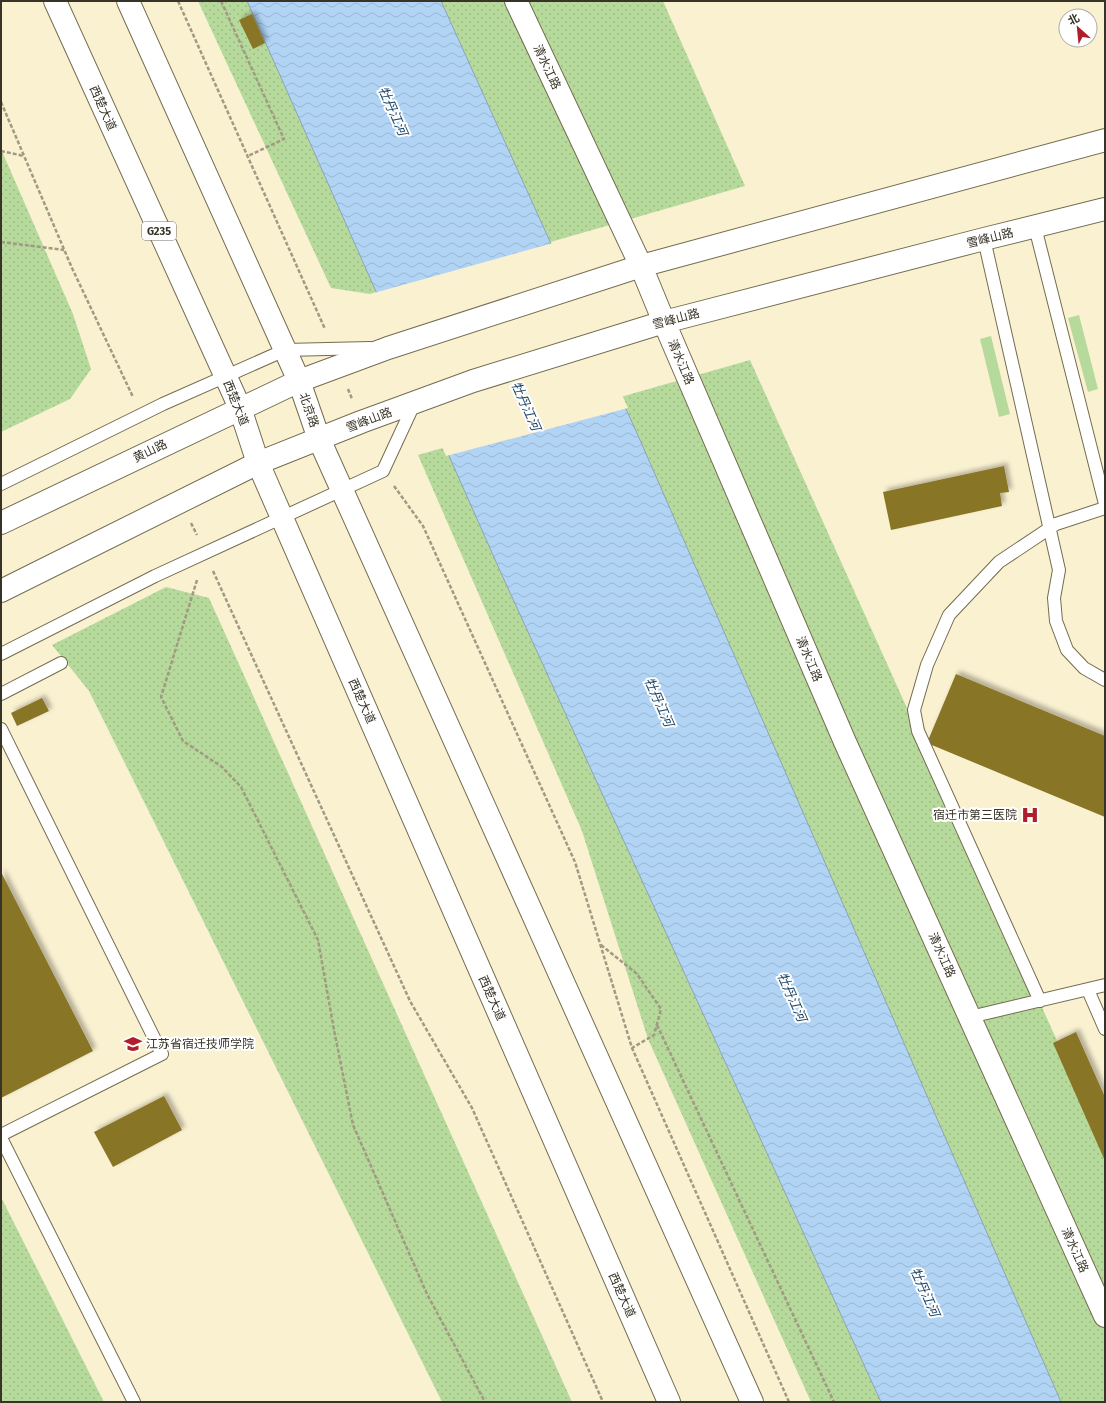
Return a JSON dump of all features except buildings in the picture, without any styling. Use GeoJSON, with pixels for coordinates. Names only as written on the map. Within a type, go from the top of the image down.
{"type":"FeatureCollection","features":[{"type":"Feature","properties":{"kind":"main road","name":"西楚大道"},"geometry":{"type":"LineString","coordinates":[[55,1],[240,408],[258,463],[669,1402]]}},
{"type":"Feature","properties":{"kind":"main road"},"geometry":{"type":"LineString","coordinates":[[128,1],[299,381],[337,357],[388,348],[593,280],[1105,140]]}},
{"type":"Feature","properties":{"kind":"main road","name":"清水江路"},"geometry":{"type":"LineString","coordinates":[[516,1],[641,266],[845,742],[1105,1316]]}},
{"type":"Feature","properties":{"kind":"main road","name":"雪峰山路"},"geometry":{"type":"LineString","coordinates":[[258,463],[361,422],[473,381],[617,336],[664,322],[1105,209]]}},
{"type":"Feature","properties":{"kind":"main road","name":"黄山路"},"geometry":{"type":"LineString","coordinates":[[1,523],[299,381]]}},
{"type":"Feature","properties":{"kind":"main road","name":"北京路"},"geometry":{"type":"LineString","coordinates":[[299,381],[319,439]]}},
{"type":"Feature","properties":{"kind":"main road"},"geometry":{"type":"LineString","coordinates":[[319,439],[752,1402]]}},
{"type":"Feature","properties":{"kind":"main road"},"geometry":{"type":"LineString","coordinates":[[1,591],[258,463]]}},
{"type":"Feature","properties":{"kind":"lane"},"geometry":{"type":"LineString","coordinates":[[1035,227],[1105,504]]}},
{"type":"Feature","properties":{"kind":"lane"},"geometry":{"type":"LineString","coordinates":[[984,239],[1059,570],[1054,598],[1056,622],[1067,650],[1084,668],[1105,680]]}},
{"type":"Feature","properties":{"kind":"lane"},"geometry":{"type":"LineString","coordinates":[[1,484],[141,415],[285,350],[337,357]]}},
{"type":"Feature","properties":{"kind":"lane"},"geometry":{"type":"LineString","coordinates":[[1,654],[155,576],[383,471],[415,402]]}},
{"type":"Feature","properties":{"kind":"lane"},"geometry":{"type":"LineString","coordinates":[[1040,1000],[918,731],[914,710],[927,665],[949,615],[999,562],[1050,528],[1105,508]]}},
{"type":"Feature","properties":{"kind":"lane"},"geometry":{"type":"LineString","coordinates":[[1,694],[61,663]]}},
{"type":"Feature","properties":{"kind":"lane"},"geometry":{"type":"LineString","coordinates":[[1,729],[162,1054],[1,1136],[134,1402]]}},
{"type":"Feature","properties":{"kind":"lane"},"geometry":{"type":"LineString","coordinates":[[970,1017],[1105,986]]}},
{"type":"Feature","properties":{"kind":"lane"},"geometry":{"type":"LineString","coordinates":[[1088,990],[1105,1029]]}},
{"type":"Feature","properties":{"kind":"path"},"geometry":{"type":"LineString","coordinates":[[178,1],[337,357],[361,422]]}},
{"type":"Feature","properties":{"kind":"path"},"geometry":{"type":"LineString","coordinates":[[221,1],[284,139],[248,156]]}},
{"type":"Feature","properties":{"kind":"path"},"geometry":{"type":"LineString","coordinates":[[1,102],[64,250],[141,415]]}},
{"type":"Feature","properties":{"kind":"path"},"geometry":{"type":"LineString","coordinates":[[1,151],[24,157]]}},
{"type":"Feature","properties":{"kind":"path"},"geometry":{"type":"LineString","coordinates":[[1,242],[64,250]]}},
{"type":"Feature","properties":{"kind":"path"},"geometry":{"type":"LineString","coordinates":[[383,471],[427,533],[575,862],[632,1048],[789,1402]]}},
{"type":"Feature","properties":{"kind":"path"},"geometry":{"type":"LineString","coordinates":[[181,502],[410,1001],[472,1108],[603,1402]]}},
{"type":"Feature","properties":{"kind":"path"},"geometry":{"type":"LineString","coordinates":[[205,553],[161,697],[183,741],[222,767],[241,787],[318,940],[353,1125],[427,1294],[485,1402]]}},
{"type":"Feature","properties":{"kind":"path"},"geometry":{"type":"LineString","coordinates":[[600,944],[637,974],[662,1009],[654,1035],[632,1048]]}},
{"type":"Feature","properties":{"kind":"path"},"geometry":{"type":"LineString","coordinates":[[657,1025],[834,1402]]}},
{"type":"Feature","properties":{"kind":"green space"},"geometry":{"type":"Polygon","coordinates":[[[198,1],[663,1],[745,186],[370,294],[331,288],[198,1]]]}},
{"type":"Feature","properties":{"kind":"green space"},"geometry":{"type":"Polygon","coordinates":[[[1,149],[73,314],[91,369],[70,399],[1,432],[1,149]]]}},
{"type":"Feature","properties":{"kind":"green space"},"geometry":{"type":"Polygon","coordinates":[[[1079,315],[1098,389],[1088,392],[1068,318],[1079,315]]]}},
{"type":"Feature","properties":{"kind":"green space"},"geometry":{"type":"Polygon","coordinates":[[[991,336],[1010,414],[999,417],[980,339],[991,336]]]}},
{"type":"Feature","properties":{"kind":"green space"},"geometry":{"type":"Polygon","coordinates":[[[750,360],[1105,1147],[1105,1402],[811,1402],[648,1039],[582,831],[418,455],[750,360]]]}},
{"type":"Feature","properties":{"kind":"green space"},"geometry":{"type":"Polygon","coordinates":[[[166,587],[209,598],[572,1402],[442,1402],[89,691],[52,645],[166,587]]]}},
{"type":"Feature","properties":{"kind":"green space"},"geometry":{"type":"Polygon","coordinates":[[[1,1197],[104,1402],[1,1402],[1,1197]]]}},
{"type":"Feature","properties":{"kind":"water","name":"牡丹江河"},"geometry":{"type":"Polygon","coordinates":[[[247,1],[441,1],[640,440],[1061,1402],[881,1402],[501,573],[247,1]]]}},
{"type":"Feature","properties":{"kind":"pier"},"geometry":{"type":"Polygon","coordinates":[[[553,243],[628,408],[446,456],[374,293],[553,243]]]}},
{"type":"Feature","properties":{"kind":"place","name":"宿迁市第三医院"},"geometry":{"type":"Point","coordinates":[1030,815]}},
{"type":"Feature","properties":{"kind":"place","name":"江苏省宿迁技师学院"},"geometry":{"type":"Point","coordinates":[133,1044]}}]}
